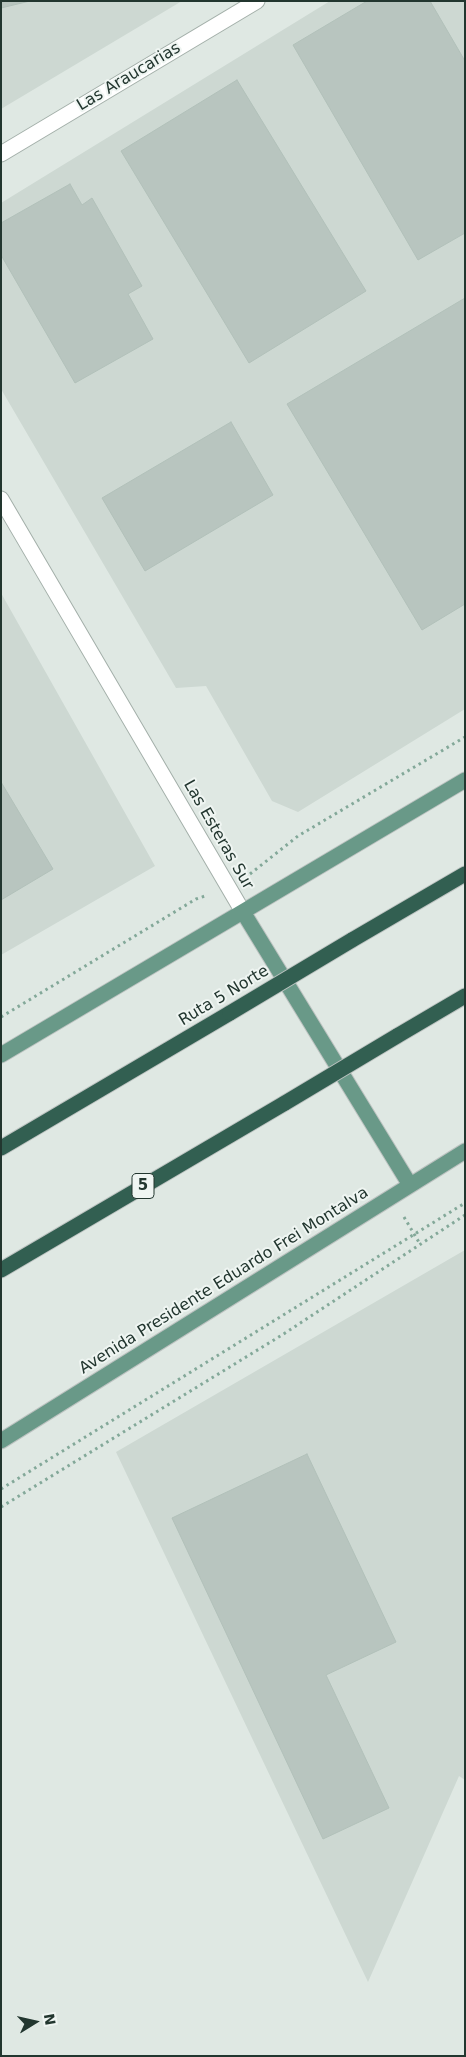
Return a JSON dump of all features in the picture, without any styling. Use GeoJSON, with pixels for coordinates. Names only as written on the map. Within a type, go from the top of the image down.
{"type":"FeatureCollection","features":[{"type":"Feature","properties":{"kind":"highway","name":"Ruta 5 Norte"},"geometry":{"type":"LineString","coordinates":[[1,1148],[465,874]]}},
{"type":"Feature","properties":{"kind":"highway","name":"5"},"geometry":{"type":"LineString","coordinates":[[1,1270],[465,996]]}},
{"type":"Feature","properties":{"kind":"main road"},"geometry":{"type":"LineString","coordinates":[[1,1055],[465,780]]}},
{"type":"Feature","properties":{"kind":"main road","name":"Las Esteras Sur"},"geometry":{"type":"LineString","coordinates":[[243,912],[410,1185]]}},
{"type":"Feature","properties":{"kind":"main road","name":"Avenida Presidente Eduardo Frei Montalva"},"geometry":{"type":"LineString","coordinates":[[1,1441],[465,1151]]}},
{"type":"Feature","properties":{"kind":"street","name":"Las Araucarias"},"geometry":{"type":"LineString","coordinates":[[1,154],[258,1]]}},
{"type":"Feature","properties":{"kind":"street","name":"Las Esteras Sur"},"geometry":{"type":"LineString","coordinates":[[1,499],[243,912]]}},
{"type":"Feature","properties":{"kind":"path"},"geometry":{"type":"LineString","coordinates":[[392,1196],[420,1244]]}},
{"type":"Feature","properties":{"kind":"path"},"geometry":{"type":"LineString","coordinates":[[1,1489],[465,1202]]}},
{"type":"Feature","properties":{"kind":"path"},"geometry":{"type":"LineString","coordinates":[[1,1507],[282,1335],[465,1215]]}},
{"type":"Feature","properties":{"kind":"shaded area"},"geometry":{"type":"Polygon","coordinates":[[[1,1],[182,1],[1,109],[1,1]]]}},
{"type":"Feature","properties":{"kind":"shaded area"},"geometry":{"type":"Polygon","coordinates":[[[330,1],[465,1],[465,709],[298,812],[272,801],[206,686],[176,688],[1,389],[1,203],[330,1]]]}},
{"type":"Feature","properties":{"kind":"shaded area"},"geometry":{"type":"Polygon","coordinates":[[[1,593],[155,866],[1,955],[1,593]]]}},
{"type":"Feature","properties":{"kind":"shaded area"},"geometry":{"type":"Polygon","coordinates":[[[465,1250],[465,1780],[459,1776],[368,1982],[116,1452],[465,1250]]]}},
{"type":"Feature","properties":{"kind":"building"},"geometry":{"type":"Polygon","coordinates":[[[1,1],[30,1],[1,8],[1,1]]]}},
{"type":"Feature","properties":{"kind":"building"},"geometry":{"type":"Polygon","coordinates":[[[367,1],[430,1],[465,61],[465,233],[418,260],[293,45],[367,1]]]}},
{"type":"Feature","properties":{"kind":"building"},"geometry":{"type":"Polygon","coordinates":[[[237,80],[366,291],[249,363],[121,151],[237,80]]]}},
{"type":"Feature","properties":{"kind":"building"},"geometry":{"type":"Polygon","coordinates":[[[70,184],[82,205],[92,198],[142,286],[128,294],[153,339],[75,383],[1,255],[1,223],[70,184]]]}},
{"type":"Feature","properties":{"kind":"building"},"geometry":{"type":"Polygon","coordinates":[[[465,298],[465,604],[422,630],[287,404],[465,298]]]}},
{"type":"Feature","properties":{"kind":"building"},"geometry":{"type":"Polygon","coordinates":[[[231,422],[273,495],[145,571],[102,498],[231,422]]]}},
{"type":"Feature","properties":{"kind":"building"},"geometry":{"type":"Polygon","coordinates":[[[1,782],[53,869],[1,900],[1,782]]]}},
{"type":"Feature","properties":{"kind":"building"},"geometry":{"type":"Polygon","coordinates":[[[307,1454],[396,1642],[326,1675],[389,1808],[323,1839],[172,1518],[307,1454]]]}}]}
